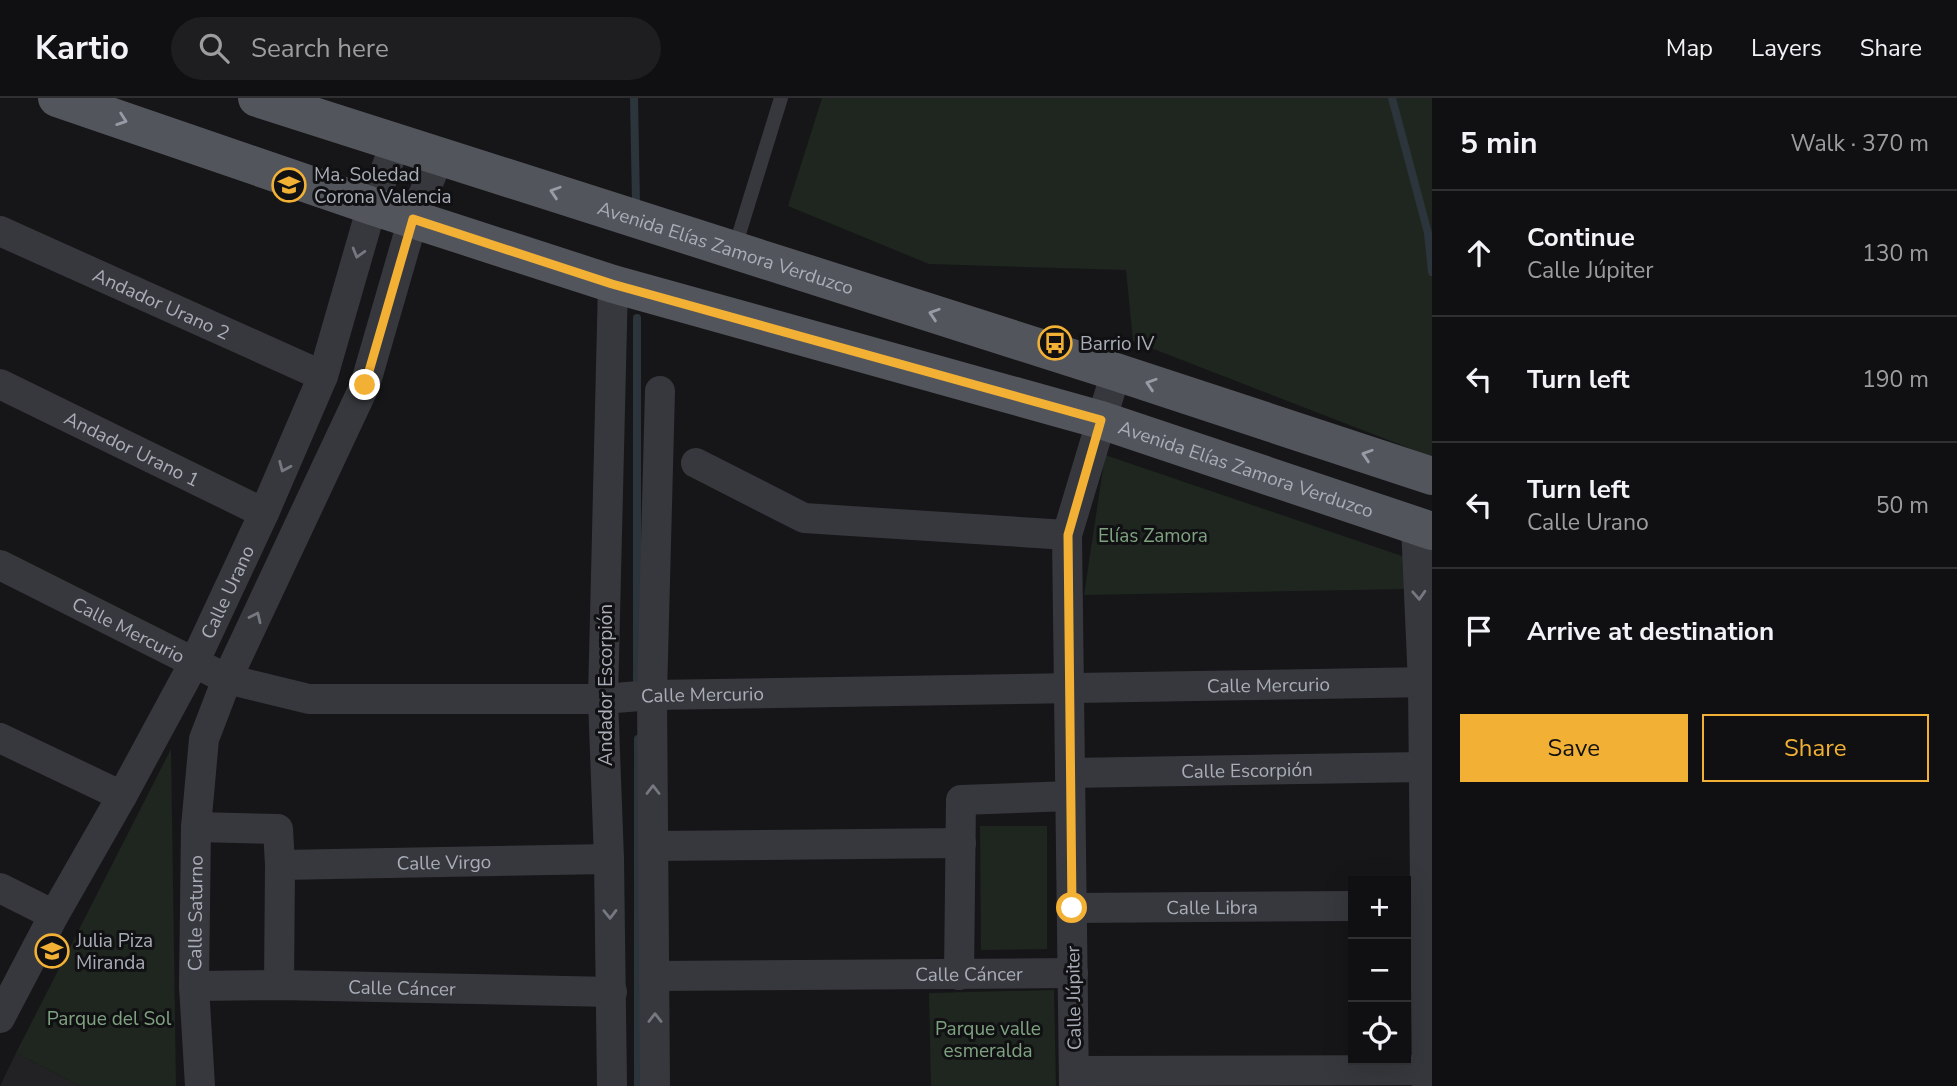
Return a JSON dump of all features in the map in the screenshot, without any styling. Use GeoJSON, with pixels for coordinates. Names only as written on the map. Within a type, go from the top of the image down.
{"type":"FeatureCollection","features":[{"type":"Feature","properties":{"kind":"main road","name":"Avenida Elías Zamora Verduzco"},"geometry":{"type":"LineString","coordinates":[[57,98],[372,206],[612,284],[1101,420],[1424,529]]}},
{"type":"Feature","properties":{"kind":"main road","name":"Avenida Elías Zamora Verduzco"},"geometry":{"type":"LineString","coordinates":[[257,98],[1116,372],[1432,476]]}},
{"type":"Feature","properties":{"kind":"street","name":"Calle Urano"},"geometry":{"type":"LineString","coordinates":[[2,1009],[194,663],[264,513],[323,376],[372,206],[396,142]]}},
{"type":"Feature","properties":{"kind":"street","name":"Calle Urano"},"geometry":{"type":"LineString","coordinates":[[204,739],[228,679],[365,385],[413,219],[440,155]]}},
{"type":"Feature","properties":{"kind":"street","name":"Andador Urano 2"},"geometry":{"type":"LineString","coordinates":[[0,231],[323,376]]}},
{"type":"Feature","properties":{"kind":"street","name":"Andador Escorpión"},"geometry":{"type":"LineString","coordinates":[[612,284],[609,859],[612,1086]]}},
{"type":"Feature","properties":{"kind":"street","name":"Calle Júpiter"},"geometry":{"type":"LineString","coordinates":[[1074,1079],[1068,535],[1116,372]]}},
{"type":"Feature","properties":{"kind":"street","name":"Andador Urano 1"},"geometry":{"type":"LineString","coordinates":[[0,384],[264,513]]}},
{"type":"Feature","properties":{"kind":"street"},"geometry":{"type":"LineString","coordinates":[[655,1086],[651,695],[660,391]]}},
{"type":"Feature","properties":{"kind":"street"},"geometry":{"type":"LineString","coordinates":[[696,463],[804,517],[1068,535]]}},
{"type":"Feature","properties":{"kind":"street"},"geometry":{"type":"LineString","coordinates":[[1074,1079],[1428,1075],[1416,905],[1428,683],[1424,529]]}},
{"type":"Feature","properties":{"kind":"street","name":"Calle Mercurio"},"geometry":{"type":"LineString","coordinates":[[0,565],[228,679],[309,699],[611,699],[651,695],[1428,683]]}},
{"type":"Feature","properties":{"kind":"street"},"geometry":{"type":"LineString","coordinates":[[0,738],[122,796]]}},
{"type":"Feature","properties":{"kind":"street","name":"Calle Saturno"},"geometry":{"type":"LineString","coordinates":[[200,1086],[194,986],[196,827],[204,739]]}},
{"type":"Feature","properties":{"kind":"street","name":"Calle Escorpión"},"geometry":{"type":"LineString","coordinates":[[961,842],[961,800],[1070,785],[1424,767]]}},
{"type":"Feature","properties":{"kind":"street"},"geometry":{"type":"LineString","coordinates":[[196,827],[278,829],[279,985]]}},
{"type":"Feature","properties":{"kind":"street"},"geometry":{"type":"LineString","coordinates":[[653,846],[961,842],[960,975]]}},
{"type":"Feature","properties":{"kind":"street","name":"Calle Virgo"},"geometry":{"type":"LineString","coordinates":[[280,864],[609,859]]}},
{"type":"Feature","properties":{"kind":"street"},"geometry":{"type":"LineString","coordinates":[[0,888],[54,915]]}},
{"type":"Feature","properties":{"kind":"street","name":"Calle Libra"},"geometry":{"type":"LineString","coordinates":[[1072,908],[1348,906]]}},
{"type":"Feature","properties":{"kind":"street","name":"Calle Cáncer"},"geometry":{"type":"LineString","coordinates":[[654,976],[1073,973]]}},
{"type":"Feature","properties":{"kind":"street","name":"Calle Cáncer"},"geometry":{"type":"LineString","coordinates":[[194,986],[279,985],[612,992]]}},
{"type":"Feature","properties":{"kind":"lane"},"geometry":{"type":"LineString","coordinates":[[734,250],[781,98]]}},
{"type":"Feature","properties":{"kind":"shaded area"},"geometry":{"type":"Polygon","coordinates":[[[16,1053],[81,1086],[0,1086],[16,1053]]]}},
{"type":"Feature","properties":{"kind":"green space"},"geometry":{"type":"Polygon","coordinates":[[[822,98],[1432,98],[1432,457],[1133,341],[1126,270],[929,264],[788,206],[822,98]]]}},
{"type":"Feature","properties":{"kind":"green space","name":"Elías Zamora"},"geometry":{"type":"Polygon","coordinates":[[[1105,455],[1405,557],[1406,589],[1084,595],[1105,455]]]}},
{"type":"Feature","properties":{"kind":"green space","name":"Parque del Sol"},"geometry":{"type":"Polygon","coordinates":[[[171,749],[176,1086],[81,1086],[16,1053],[171,749]]]}},
{"type":"Feature","properties":{"kind":"green space"},"geometry":{"type":"Polygon","coordinates":[[[980,826],[1047,826],[1047,949],[981,950],[980,826]]]}},
{"type":"Feature","properties":{"kind":"green space","name":"Parque valle esmeralda"},"geometry":{"type":"Polygon","coordinates":[[[1054,990],[1056,1086],[931,1086],[929,993],[1054,990]]]}},
{"type":"Feature","properties":{"kind":"waterway"},"geometry":{"type":"LineString","coordinates":[[634,98],[636,203]]}},
{"type":"Feature","properties":{"kind":"waterway"},"geometry":{"type":"LineString","coordinates":[[1392,98],[1428,233],[1432,272]]}},
{"type":"Feature","properties":{"kind":"waterway"},"geometry":{"type":"LineString","coordinates":[[637,318],[637,691]]}},
{"type":"Feature","properties":{"kind":"waterway"},"geometry":{"type":"LineString","coordinates":[[638,739],[638,1086]]}},
{"type":"Feature","properties":{"kind":"place","name":"Ma. Soledad Corona Valencia"},"geometry":{"type":"Point","coordinates":[289,185]}},
{"type":"Feature","properties":{"kind":"place","name":"Barrio IV"},"geometry":{"type":"Point","coordinates":[1055,343]}},
{"type":"Feature","properties":{"kind":"place","name":"Julia Piza Miranda"},"geometry":{"type":"Point","coordinates":[52,951]}},
{"type":"Feature","properties":{"kind":"route"},"geometry":{"type":"LineString","coordinates":[[365,385],[413,219],[612,284],[1101,420],[1068,535],[1072,908]]}}]}
